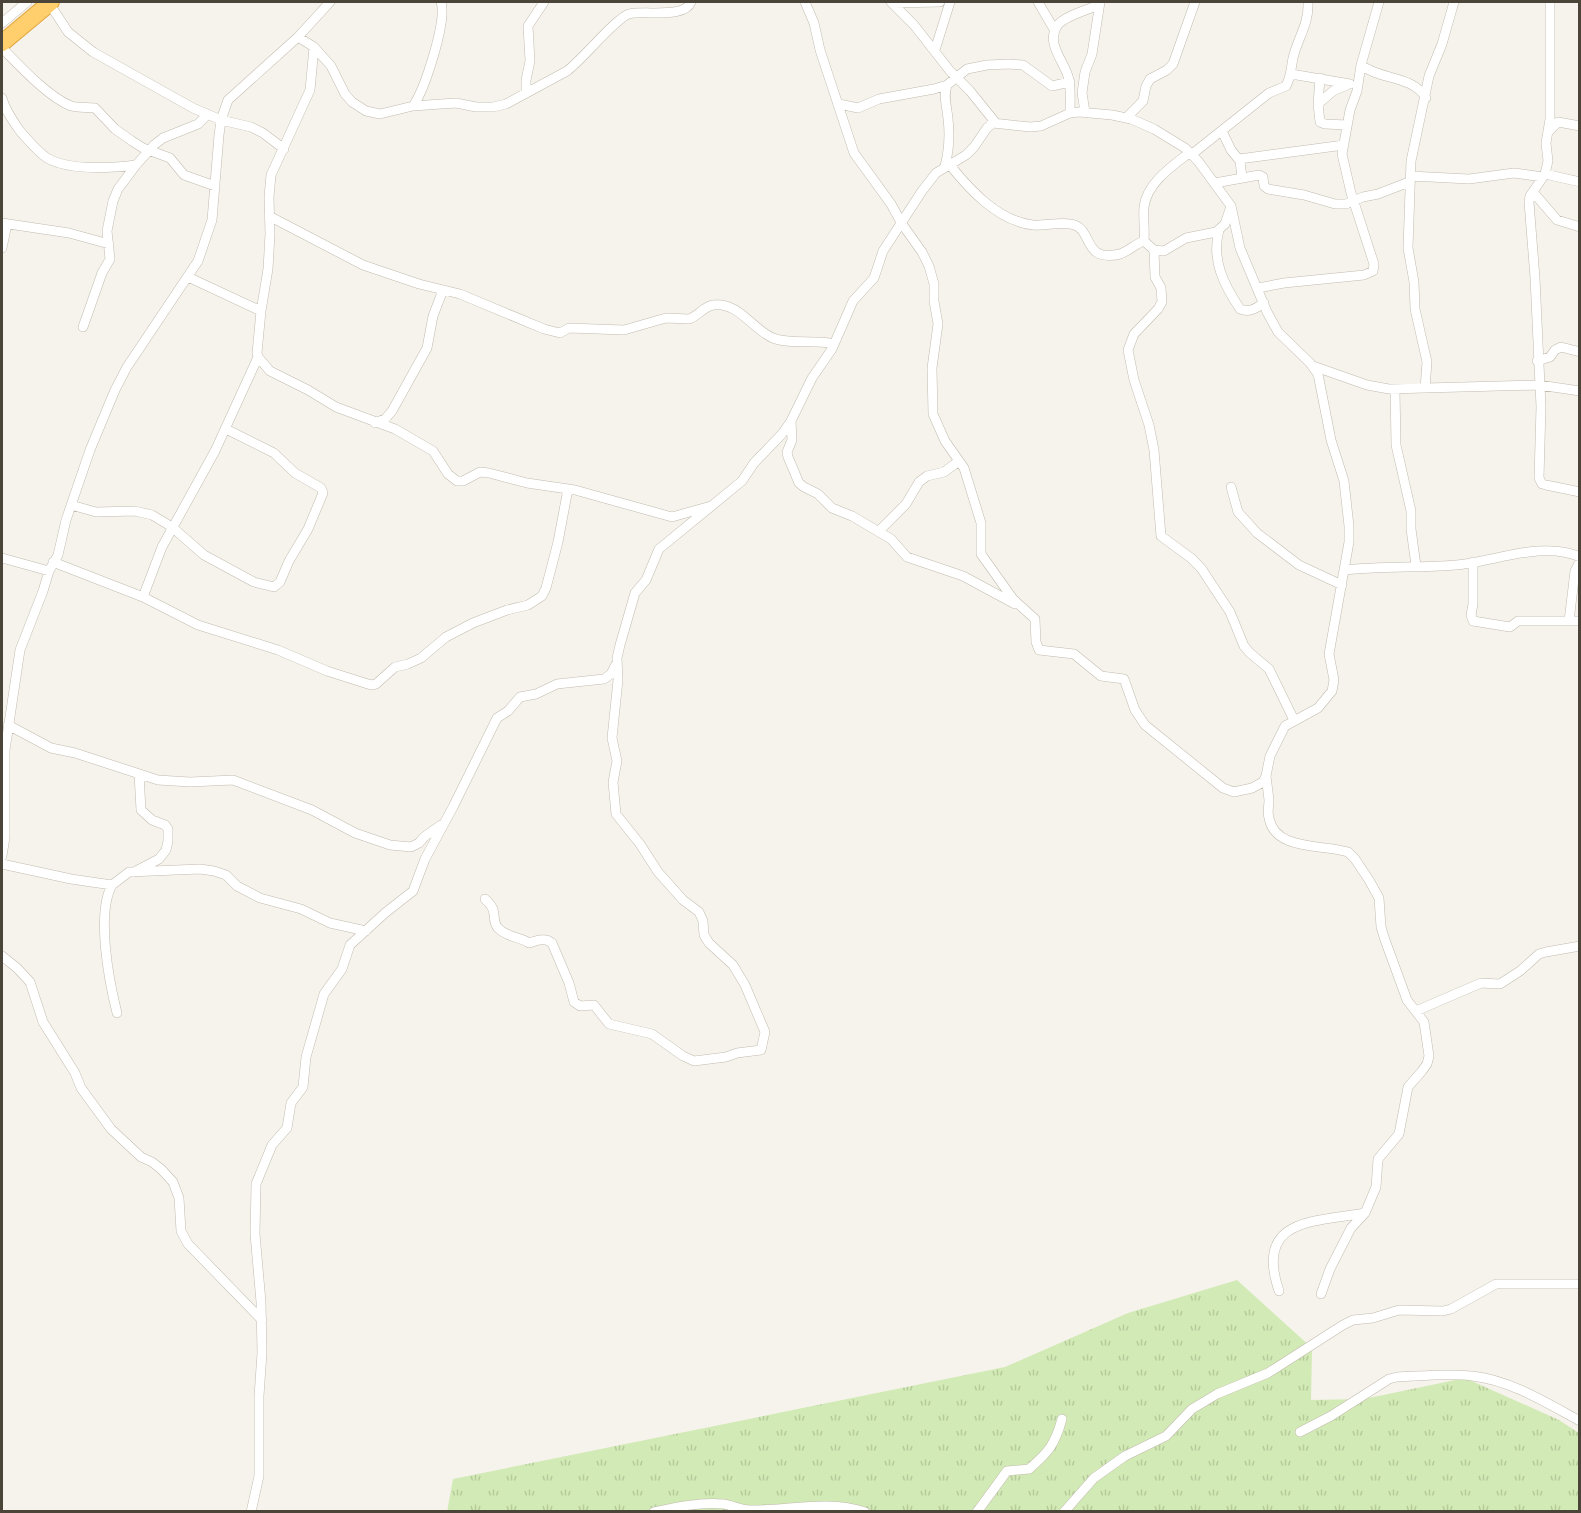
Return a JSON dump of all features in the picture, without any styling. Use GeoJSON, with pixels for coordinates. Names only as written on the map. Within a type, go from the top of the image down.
{"type":"FeatureCollection","features":[{"type":"Feature","properties":{"kind":"highway"},"geometry":{"type":"LineString","coordinates":[[2,45],[50,2]]}},
{"type":"Feature","properties":{"kind":"street"},"geometry":{"type":"LineString","coordinates":[[2,23],[27,2]]}},
{"type":"Feature","properties":{"kind":"street"},"geometry":{"type":"LineString","coordinates":[[50,2],[68,33],[93,52],[207,115],[251,127],[284,149]]}},
{"type":"Feature","properties":{"kind":"street"},"geometry":{"type":"LineString","coordinates":[[2,856],[5,837],[3,765],[8,725],[6,708],[20,650],[51,567],[58,555],[66,520],[90,450],[127,367],[198,261],[209,234],[221,120],[231,96],[298,37],[330,2]]}},
{"type":"Feature","properties":{"kind":"street"},"geometry":{"type":"LineString","coordinates":[[413,106],[424,82],[434,50],[443,9],[441,2]]}},
{"type":"Feature","properties":{"kind":"street"},"geometry":{"type":"LineString","coordinates":[[526,92],[530,63],[528,26],[544,2]]}},
{"type":"Feature","properties":{"kind":"street"},"geometry":{"type":"LineString","coordinates":[[298,37],[314,47],[335,71],[345,94],[352,102],[366,111],[383,114],[413,106],[456,103],[476,107],[493,107],[507,104],[576,64],[615,22],[627,14],[679,11],[688,8],[691,2]]}},
{"type":"Feature","properties":{"kind":"street"},"geometry":{"type":"LineString","coordinates":[[805,2],[811,14],[820,50],[854,153],[922,252],[934,284],[938,328],[932,368],[933,410],[937,427],[964,468],[981,523],[981,554],[1013,599],[1036,622],[1036,642],[1039,650],[1074,654],[1101,676],[1124,679],[1135,710],[1145,725],[1223,788],[1234,792],[1252,788],[1263,782],[1270,756],[1285,726],[1318,708],[1334,686],[1329,654],[1349,531],[1342,473],[1331,440],[1318,374],[1313,366],[1278,332],[1240,248],[1231,206],[1190,154],[1154,129],[1126,118],[1085,112],[1070,113],[1041,126],[1030,127],[995,122],[892,2]]}},
{"type":"Feature","properties":{"kind":"street"},"geometry":{"type":"LineString","coordinates":[[892,2],[940,2]]}},
{"type":"Feature","properties":{"kind":"street"},"geometry":{"type":"LineString","coordinates":[[935,50],[950,2]]}},
{"type":"Feature","properties":{"kind":"street"},"geometry":{"type":"LineString","coordinates":[[1038,2],[1055,31]]}},
{"type":"Feature","properties":{"kind":"street"},"geometry":{"type":"LineString","coordinates":[[1126,118],[1143,101],[1148,81],[1173,64],[1196,2]]}},
{"type":"Feature","properties":{"kind":"street"},"geometry":{"type":"LineString","coordinates":[[1231,206],[1225,224],[1219,230],[1186,238],[1164,251],[1154,250],[1144,241],[1144,206],[1151,188],[1168,170],[1268,94],[1286,86],[1291,74],[1294,55],[1309,16],[1308,2]]}},
{"type":"Feature","properties":{"kind":"street"},"geometry":{"type":"LineString","coordinates":[[1258,288],[1364,275],[1373,271],[1374,264],[1344,164],[1344,145],[1361,65],[1379,2]]}},
{"type":"Feature","properties":{"kind":"street"},"geometry":{"type":"LineString","coordinates":[[1425,388],[1427,362],[1415,309],[1414,282],[1408,248],[1410,179],[1413,142],[1426,98],[1429,76],[1442,44],[1454,2]]}},
{"type":"Feature","properties":{"kind":"street"},"geometry":{"type":"LineString","coordinates":[[1550,2],[1550,119],[1546,143],[1548,161],[1544,176],[1529,202],[1535,278],[1542,443],[1540,481],[1546,485],[1580,492]]}},
{"type":"Feature","properties":{"kind":"street"},"geometry":{"type":"LineString","coordinates":[[1070,113],[1070,82],[1055,50],[1055,31],[1057,25],[1063,20],[1100,3]]}},
{"type":"Feature","properties":{"kind":"street"},"geometry":{"type":"LineString","coordinates":[[1085,112],[1082,93],[1084,72],[1092,54],[1100,3]]}},
{"type":"Feature","properties":{"kind":"street"},"geometry":{"type":"LineString","coordinates":[[2,45],[31,77],[60,99],[74,106],[95,108],[115,129],[150,150],[167,156],[184,175],[215,186]]}},
{"type":"Feature","properties":{"kind":"street"},"geometry":{"type":"LineString","coordinates":[[143,597],[172,527],[226,429],[258,357],[261,311],[268,269],[271,175],[310,90],[314,47]]}},
{"type":"Feature","properties":{"kind":"street"},"geometry":{"type":"LineString","coordinates":[[839,104],[858,108],[879,99],[947,85],[969,68],[1009,64],[1023,65],[1052,86],[1070,82]]}},
{"type":"Feature","properties":{"kind":"street"},"geometry":{"type":"LineString","coordinates":[[1361,65],[1368,71],[1400,80],[1421,90],[1426,98]]}},
{"type":"Feature","properties":{"kind":"street"},"geometry":{"type":"LineString","coordinates":[[1291,74],[1350,84]]}},
{"type":"Feature","properties":{"kind":"street"},"geometry":{"type":"LineString","coordinates":[[1320,78],[1319,120],[1321,123],[1347,125]]}},
{"type":"Feature","properties":{"kind":"street"},"geometry":{"type":"LineString","coordinates":[[1318,104],[1333,91],[1359,78]]}},
{"type":"Feature","properties":{"kind":"street"},"geometry":{"type":"LineString","coordinates":[[947,85],[944,99],[948,121],[947,165]]}},
{"type":"Feature","properties":{"kind":"street"},"geometry":{"type":"LineString","coordinates":[[2,98],[12,120],[27,139],[48,158],[87,168],[108,169],[136,165]]}},
{"type":"Feature","properties":{"kind":"street"},"geometry":{"type":"LineString","coordinates":[[82,327],[102,273],[110,259],[107,231],[118,189],[136,165],[163,138],[198,124],[207,115]]}},
{"type":"Feature","properties":{"kind":"street"},"geometry":{"type":"LineString","coordinates":[[251,1512],[259,1476],[262,1320],[255,1234],[256,1184],[272,1146],[287,1128],[291,1103],[303,1087],[306,1057],[321,1001],[342,969],[350,945],[413,891],[424,859],[453,807],[495,720],[508,711],[520,697],[536,694],[552,686],[604,679],[611,674],[617,662],[635,593],[646,580],[656,554],[666,542],[741,481],[791,422],[812,378],[834,344],[853,301],[874,278],[883,251],[926,185],[936,173],[966,155],[987,128],[995,122]]}},
{"type":"Feature","properties":{"kind":"street"},"geometry":{"type":"LineString","coordinates":[[1548,134],[1558,122],[1580,126]]}},
{"type":"Feature","properties":{"kind":"street"},"geometry":{"type":"LineString","coordinates":[[1222,131],[1231,150],[1239,159],[1242,178]]}},
{"type":"Feature","properties":{"kind":"street"},"geometry":{"type":"LineString","coordinates":[[1239,159],[1344,145]]}},
{"type":"Feature","properties":{"kind":"street"},"geometry":{"type":"LineString","coordinates":[[947,165],[1000,214],[1035,225],[1073,225],[1085,236],[1095,253],[1120,254],[1144,241]]}},
{"type":"Feature","properties":{"kind":"street"},"geometry":{"type":"LineString","coordinates":[[1215,183],[1259,175],[1263,177],[1264,186],[1268,189],[1304,195],[1335,204],[1354,202],[1410,179],[1469,179],[1514,172],[1580,182]]}},
{"type":"Feature","properties":{"kind":"street"},"geometry":{"type":"LineString","coordinates":[[1533,192],[1557,220],[1580,227]]}},
{"type":"Feature","properties":{"kind":"street"},"geometry":{"type":"LineString","coordinates":[[269,216],[363,265],[419,284],[460,294],[560,333],[569,328],[624,330],[666,318],[689,319],[701,310],[716,305],[735,310],[775,339],[822,341],[834,344]]}},
{"type":"Feature","properties":{"kind":"street"},"geometry":{"type":"LineString","coordinates":[[2,248],[4,223],[69,233],[109,244]]}},
{"type":"Feature","properties":{"kind":"street"},"geometry":{"type":"LineString","coordinates":[[1219,230],[1218,263],[1228,290],[1240,309],[1251,311],[1264,303]]}},
{"type":"Feature","properties":{"kind":"street"},"geometry":{"type":"LineString","coordinates":[[1154,250],[1155,277],[1161,288],[1162,302],[1134,334],[1128,350],[1154,450],[1161,536],[1201,568],[1230,612],[1244,646],[1269,669],[1294,720]]}},
{"type":"Feature","properties":{"kind":"street"},"geometry":{"type":"LineString","coordinates":[[188,277],[261,311]]}},
{"type":"Feature","properties":{"kind":"street"},"geometry":{"type":"LineString","coordinates":[[375,423],[385,419],[392,411],[424,355],[430,340],[433,316],[443,290]]}},
{"type":"Feature","properties":{"kind":"street"},"geometry":{"type":"LineString","coordinates":[[1538,361],[1550,357],[1555,350],[1561,347],[1580,352]]}},
{"type":"Feature","properties":{"kind":"street"},"geometry":{"type":"LineString","coordinates":[[258,357],[270,371],[336,406],[395,429],[433,451],[448,474],[457,481],[463,481],[483,472],[527,483],[568,489],[672,517],[712,506]]}},
{"type":"Feature","properties":{"kind":"street"},"geometry":{"type":"LineString","coordinates":[[1313,366],[1367,385],[1395,389],[1539,385],[1580,391]]}},
{"type":"Feature","properties":{"kind":"street"},"geometry":{"type":"LineString","coordinates":[[1395,389],[1396,445],[1411,511],[1416,566]]}},
{"type":"Feature","properties":{"kind":"street"},"geometry":{"type":"LineString","coordinates":[[791,422],[792,440],[787,452],[800,483],[820,495],[832,508],[852,516],[891,539],[907,557],[963,576],[1022,607]]}},
{"type":"Feature","properties":{"kind":"street"},"geometry":{"type":"LineString","coordinates":[[71,505],[96,512],[142,512],[162,520],[204,555],[228,569],[254,582],[270,587],[277,585],[310,526],[323,494],[321,488],[295,473],[274,453],[226,429]]}},
{"type":"Feature","properties":{"kind":"street"},"geometry":{"type":"LineString","coordinates":[[879,531],[906,504],[919,482],[927,476],[944,472],[959,461]]}},
{"type":"Feature","properties":{"kind":"street"},"geometry":{"type":"LineString","coordinates":[[1231,487],[1238,512],[1257,533],[1299,565],[1342,585]]}},
{"type":"Feature","properties":{"kind":"street"},"geometry":{"type":"LineString","coordinates":[[2,558],[51,567],[143,597],[198,625],[278,650],[367,685],[376,684],[395,667],[421,658],[446,637],[473,623],[528,605],[542,596],[558,542],[568,489]]}},
{"type":"Feature","properties":{"kind":"street"},"geometry":{"type":"LineString","coordinates":[[1344,570],[1460,565],[1473,562],[1533,552],[1565,552],[1580,559],[1575,571],[1574,621],[1518,621],[1510,627],[1473,621],[1471,615],[1473,562]]}},
{"type":"Feature","properties":{"kind":"street"},"geometry":{"type":"LineString","coordinates":[[485,899],[494,909],[496,923],[501,931],[529,943],[538,940],[552,943],[569,982],[574,1002],[580,1006],[594,1005],[609,1024],[652,1034],[694,1061],[726,1058],[743,1052],[757,1052],[762,1048],[765,1032],[745,985],[733,965],[709,944],[704,935],[703,921],[699,912],[683,900],[658,872],[617,815],[613,782],[617,760],[612,738],[618,680],[617,662]]}},
{"type":"Feature","properties":{"kind":"street"},"geometry":{"type":"LineString","coordinates":[[8,725],[51,748],[170,782],[233,780],[312,810],[355,833],[402,847],[411,847],[419,843],[442,825]]}},
{"type":"Feature","properties":{"kind":"street"},"geometry":{"type":"LineString","coordinates":[[134,872],[159,859],[166,850],[169,835],[165,825],[152,820],[141,810],[139,774]]}},
{"type":"Feature","properties":{"kind":"street"},"geometry":{"type":"LineString","coordinates":[[1266,776],[1269,799],[1268,817],[1278,837],[1288,842],[1348,852],[1369,880],[1379,898],[1381,927],[1407,1000],[1424,1022],[1428,1047],[1427,1064],[1408,1086],[1400,1134],[1378,1159],[1376,1187],[1365,1213],[1351,1228],[1334,1261],[1321,1294]]}},
{"type":"Feature","properties":{"kind":"street"},"geometry":{"type":"LineString","coordinates":[[2,864],[112,885]]}},
{"type":"Feature","properties":{"kind":"street"},"geometry":{"type":"LineString","coordinates":[[117,1013],[106,957],[105,903],[112,885],[127,872],[200,869],[214,871],[226,875],[247,893],[302,909],[330,923],[366,931]]}},
{"type":"Feature","properties":{"kind":"street"},"geometry":{"type":"LineString","coordinates":[[1416,1011],[1481,983],[1500,984],[1520,971],[1539,954],[1580,946]]}},
{"type":"Feature","properties":{"kind":"street"},"geometry":{"type":"LineString","coordinates":[[2,956],[30,982],[43,1022],[75,1073],[81,1088],[111,1129],[141,1157],[161,1169],[173,1182],[179,1198],[181,1231],[188,1244],[262,1320]]}},
{"type":"Feature","properties":{"kind":"street"},"geometry":{"type":"LineString","coordinates":[[1279,1291],[1273,1262],[1275,1251],[1286,1231],[1299,1224],[1365,1213]]}},
{"type":"Feature","properties":{"kind":"street"},"geometry":{"type":"LineString","coordinates":[[1064,1512],[1094,1478],[1118,1460],[1172,1432],[1185,1414],[1192,1409],[1217,1394],[1268,1373],[1353,1320],[1373,1318],[1399,1310],[1443,1311],[1451,1309],[1496,1284],[1580,1284]]}},
{"type":"Feature","properties":{"kind":"street"},"geometry":{"type":"LineString","coordinates":[[1300,1432],[1332,1416],[1389,1379],[1397,1377],[1458,1375],[1488,1379],[1518,1389],[1580,1421]]}},
{"type":"Feature","properties":{"kind":"street"},"geometry":{"type":"LineString","coordinates":[[977,1512],[1005,1473],[1014,1469],[1029,1469],[1051,1448],[1056,1440],[1062,1419]]}},
{"type":"Feature","properties":{"kind":"street"},"geometry":{"type":"LineString","coordinates":[[654,1512],[683,1506],[718,1504],[750,1510],[812,1506],[840,1507],[865,1512]]}},
{"type":"Feature","properties":{"kind":"green space"},"geometry":{"type":"Polygon","coordinates":[[[1237,1280],[1312,1348],[1311,1400],[1364,1399],[1465,1378],[1559,1420],[1579,1433],[1579,1511],[447,1512],[453,1479],[1005,1367],[1128,1313],[1237,1280]]]}}]}
